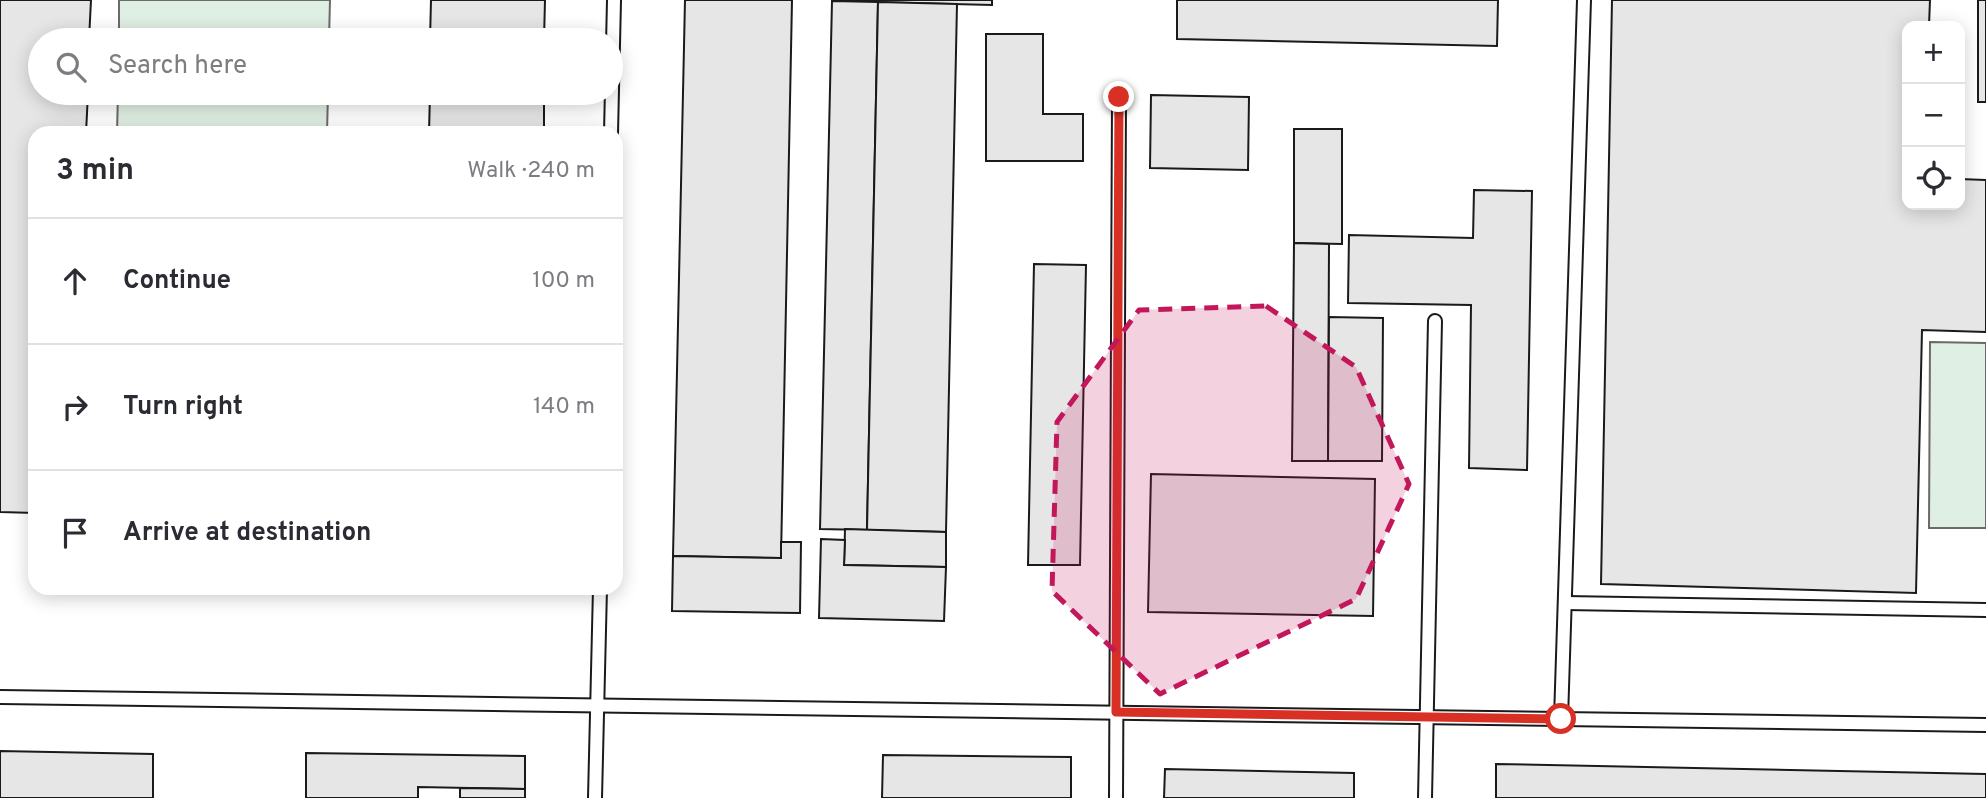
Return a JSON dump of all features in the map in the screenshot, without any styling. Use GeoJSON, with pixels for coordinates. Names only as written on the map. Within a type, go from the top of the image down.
{"type":"FeatureCollection","features":[{"type":"Feature","properties":{"kind":"lane"},"geometry":{"type":"LineString","coordinates":[[613,28],[614,0]]}},
{"type":"Feature","properties":{"kind":"lane"},"geometry":{"type":"LineString","coordinates":[[1561,719],[1584,0]]}},
{"type":"Feature","properties":{"kind":"lane"},"geometry":{"type":"LineString","coordinates":[[1116,798],[1119,97]]}},
{"type":"Feature","properties":{"kind":"lane"},"geometry":{"type":"LineString","coordinates":[[611,126],[612,105]]}},
{"type":"Feature","properties":{"kind":"lane"},"geometry":{"type":"LineString","coordinates":[[1425,798],[1435,321]]}},
{"type":"Feature","properties":{"kind":"lane"},"geometry":{"type":"LineString","coordinates":[[595,798],[600,595]]}},
{"type":"Feature","properties":{"kind":"lane"},"geometry":{"type":"LineString","coordinates":[[1565,603],[1986,610]]}},
{"type":"Feature","properties":{"kind":"lane"},"geometry":{"type":"LineString","coordinates":[[0,697],[1986,725]]}},
{"type":"Feature","properties":{"kind":"highlighted area"},"geometry":{"type":"Polygon","coordinates":[[[1266,306],[1356,367],[1409,484],[1356,599],[1160,694],[1052,591],[1057,422],[1139,310],[1266,306]]]}},
{"type":"Feature","properties":{"kind":"green space"},"geometry":{"type":"Polygon","coordinates":[[[119,0],[330,0],[329,28],[119,28],[119,0]]]}},
{"type":"Feature","properties":{"kind":"green space"},"geometry":{"type":"Polygon","coordinates":[[[118,105],[328,105],[327,126],[117,126],[118,105]]]}},
{"type":"Feature","properties":{"kind":"green space"},"geometry":{"type":"Polygon","coordinates":[[[1930,342],[1986,343],[1986,528],[1929,528],[1930,342]]]}},
{"type":"Feature","properties":{"kind":"building"},"geometry":{"type":"Polygon","coordinates":[[[0,0],[91,0],[90,28],[28,28],[28,105],[87,105],[86,126],[28,126],[28,513],[0,512],[0,0]]]}},
{"type":"Feature","properties":{"kind":"building"},"geometry":{"type":"Polygon","coordinates":[[[431,0],[545,0],[544,28],[430,28],[431,0]]]}},
{"type":"Feature","properties":{"kind":"building"},"geometry":{"type":"Polygon","coordinates":[[[685,0],[792,0],[781,558],[673,556],[685,0]]]}},
{"type":"Feature","properties":{"kind":"building"},"geometry":{"type":"Polygon","coordinates":[[[992,0],[992,5],[832,1],[992,0]]]}},
{"type":"Feature","properties":{"kind":"building"},"geometry":{"type":"Polygon","coordinates":[[[1177,0],[1498,0],[1497,46],[1177,39],[1177,0]]]}},
{"type":"Feature","properties":{"kind":"building"},"geometry":{"type":"Polygon","coordinates":[[[1612,0],[1930,0],[1929,21],[1902,21],[1902,210],[1965,210],[1965,179],[1986,180],[1986,332],[1922,330],[1916,593],[1601,584],[1612,0]]]}},
{"type":"Feature","properties":{"kind":"building"},"geometry":{"type":"Polygon","coordinates":[[[1978,0],[1986,0],[1986,102],[1978,102],[1978,0]]]}},
{"type":"Feature","properties":{"kind":"building"},"geometry":{"type":"Polygon","coordinates":[[[832,1],[878,2],[867,530],[820,529],[832,1]]]}},
{"type":"Feature","properties":{"kind":"building"},"geometry":{"type":"Polygon","coordinates":[[[878,2],[957,4],[946,532],[867,530],[878,2]]]}},
{"type":"Feature","properties":{"kind":"building"},"geometry":{"type":"Polygon","coordinates":[[[986,34],[1043,34],[1043,114],[1083,114],[1083,161],[986,161],[986,34]]]}},
{"type":"Feature","properties":{"kind":"building"},"geometry":{"type":"Polygon","coordinates":[[[1151,95],[1249,97],[1248,170],[1150,168],[1151,95]]]}},
{"type":"Feature","properties":{"kind":"building"},"geometry":{"type":"Polygon","coordinates":[[[430,105],[544,105],[544,126],[429,126],[430,105]]]}},
{"type":"Feature","properties":{"kind":"building"},"geometry":{"type":"Polygon","coordinates":[[[1294,129],[1342,129],[1342,244],[1294,243],[1294,129]]]}},
{"type":"Feature","properties":{"kind":"building"},"geometry":{"type":"Polygon","coordinates":[[[1474,190],[1532,191],[1527,470],[1469,468],[1471,305],[1348,303],[1349,235],[1473,238],[1474,190]]]}},
{"type":"Feature","properties":{"kind":"building"},"geometry":{"type":"Polygon","coordinates":[[[1294,243],[1329,244],[1328,461],[1292,461],[1294,243]]]}},
{"type":"Feature","properties":{"kind":"building"},"geometry":{"type":"Polygon","coordinates":[[[1034,264],[1086,265],[1080,565],[1028,565],[1034,264]]]}},
{"type":"Feature","properties":{"kind":"building"},"geometry":{"type":"Polygon","coordinates":[[[1329,317],[1383,318],[1382,461],[1328,461],[1329,317]]]}},
{"type":"Feature","properties":{"kind":"building"},"geometry":{"type":"Polygon","coordinates":[[[1151,474],[1375,479],[1373,616],[1148,612],[1151,474]]]}},
{"type":"Feature","properties":{"kind":"building"},"geometry":{"type":"Polygon","coordinates":[[[845,529],[946,532],[946,567],[844,565],[845,529]]]}},
{"type":"Feature","properties":{"kind":"building"},"geometry":{"type":"Polygon","coordinates":[[[821,539],[845,540],[844,565],[946,567],[944,621],[819,618],[821,539]]]}},
{"type":"Feature","properties":{"kind":"building"},"geometry":{"type":"Polygon","coordinates":[[[781,542],[801,542],[800,613],[672,611],[673,556],[781,558],[781,542]]]}},
{"type":"Feature","properties":{"kind":"building"},"geometry":{"type":"Polygon","coordinates":[[[0,751],[153,754],[153,798],[0,798],[0,751]]]}},
{"type":"Feature","properties":{"kind":"building"},"geometry":{"type":"Polygon","coordinates":[[[306,753],[525,756],[525,789],[418,787],[418,798],[306,798],[306,753]]]}},
{"type":"Feature","properties":{"kind":"building"},"geometry":{"type":"Polygon","coordinates":[[[883,755],[1071,757],[1071,798],[882,798],[883,755]]]}},
{"type":"Feature","properties":{"kind":"building"},"geometry":{"type":"Polygon","coordinates":[[[1496,764],[1986,774],[1986,798],[1496,798],[1496,764]]]}},
{"type":"Feature","properties":{"kind":"building"},"geometry":{"type":"Polygon","coordinates":[[[1165,769],[1354,773],[1354,798],[1164,798],[1165,769]]]}},
{"type":"Feature","properties":{"kind":"building"},"geometry":{"type":"Polygon","coordinates":[[[460,788],[525,789],[525,798],[460,798],[460,788]]]}},
{"type":"Feature","properties":{"kind":"route"},"geometry":{"type":"LineString","coordinates":[[1119,97],[1116,712],[1561,719]]}}]}
